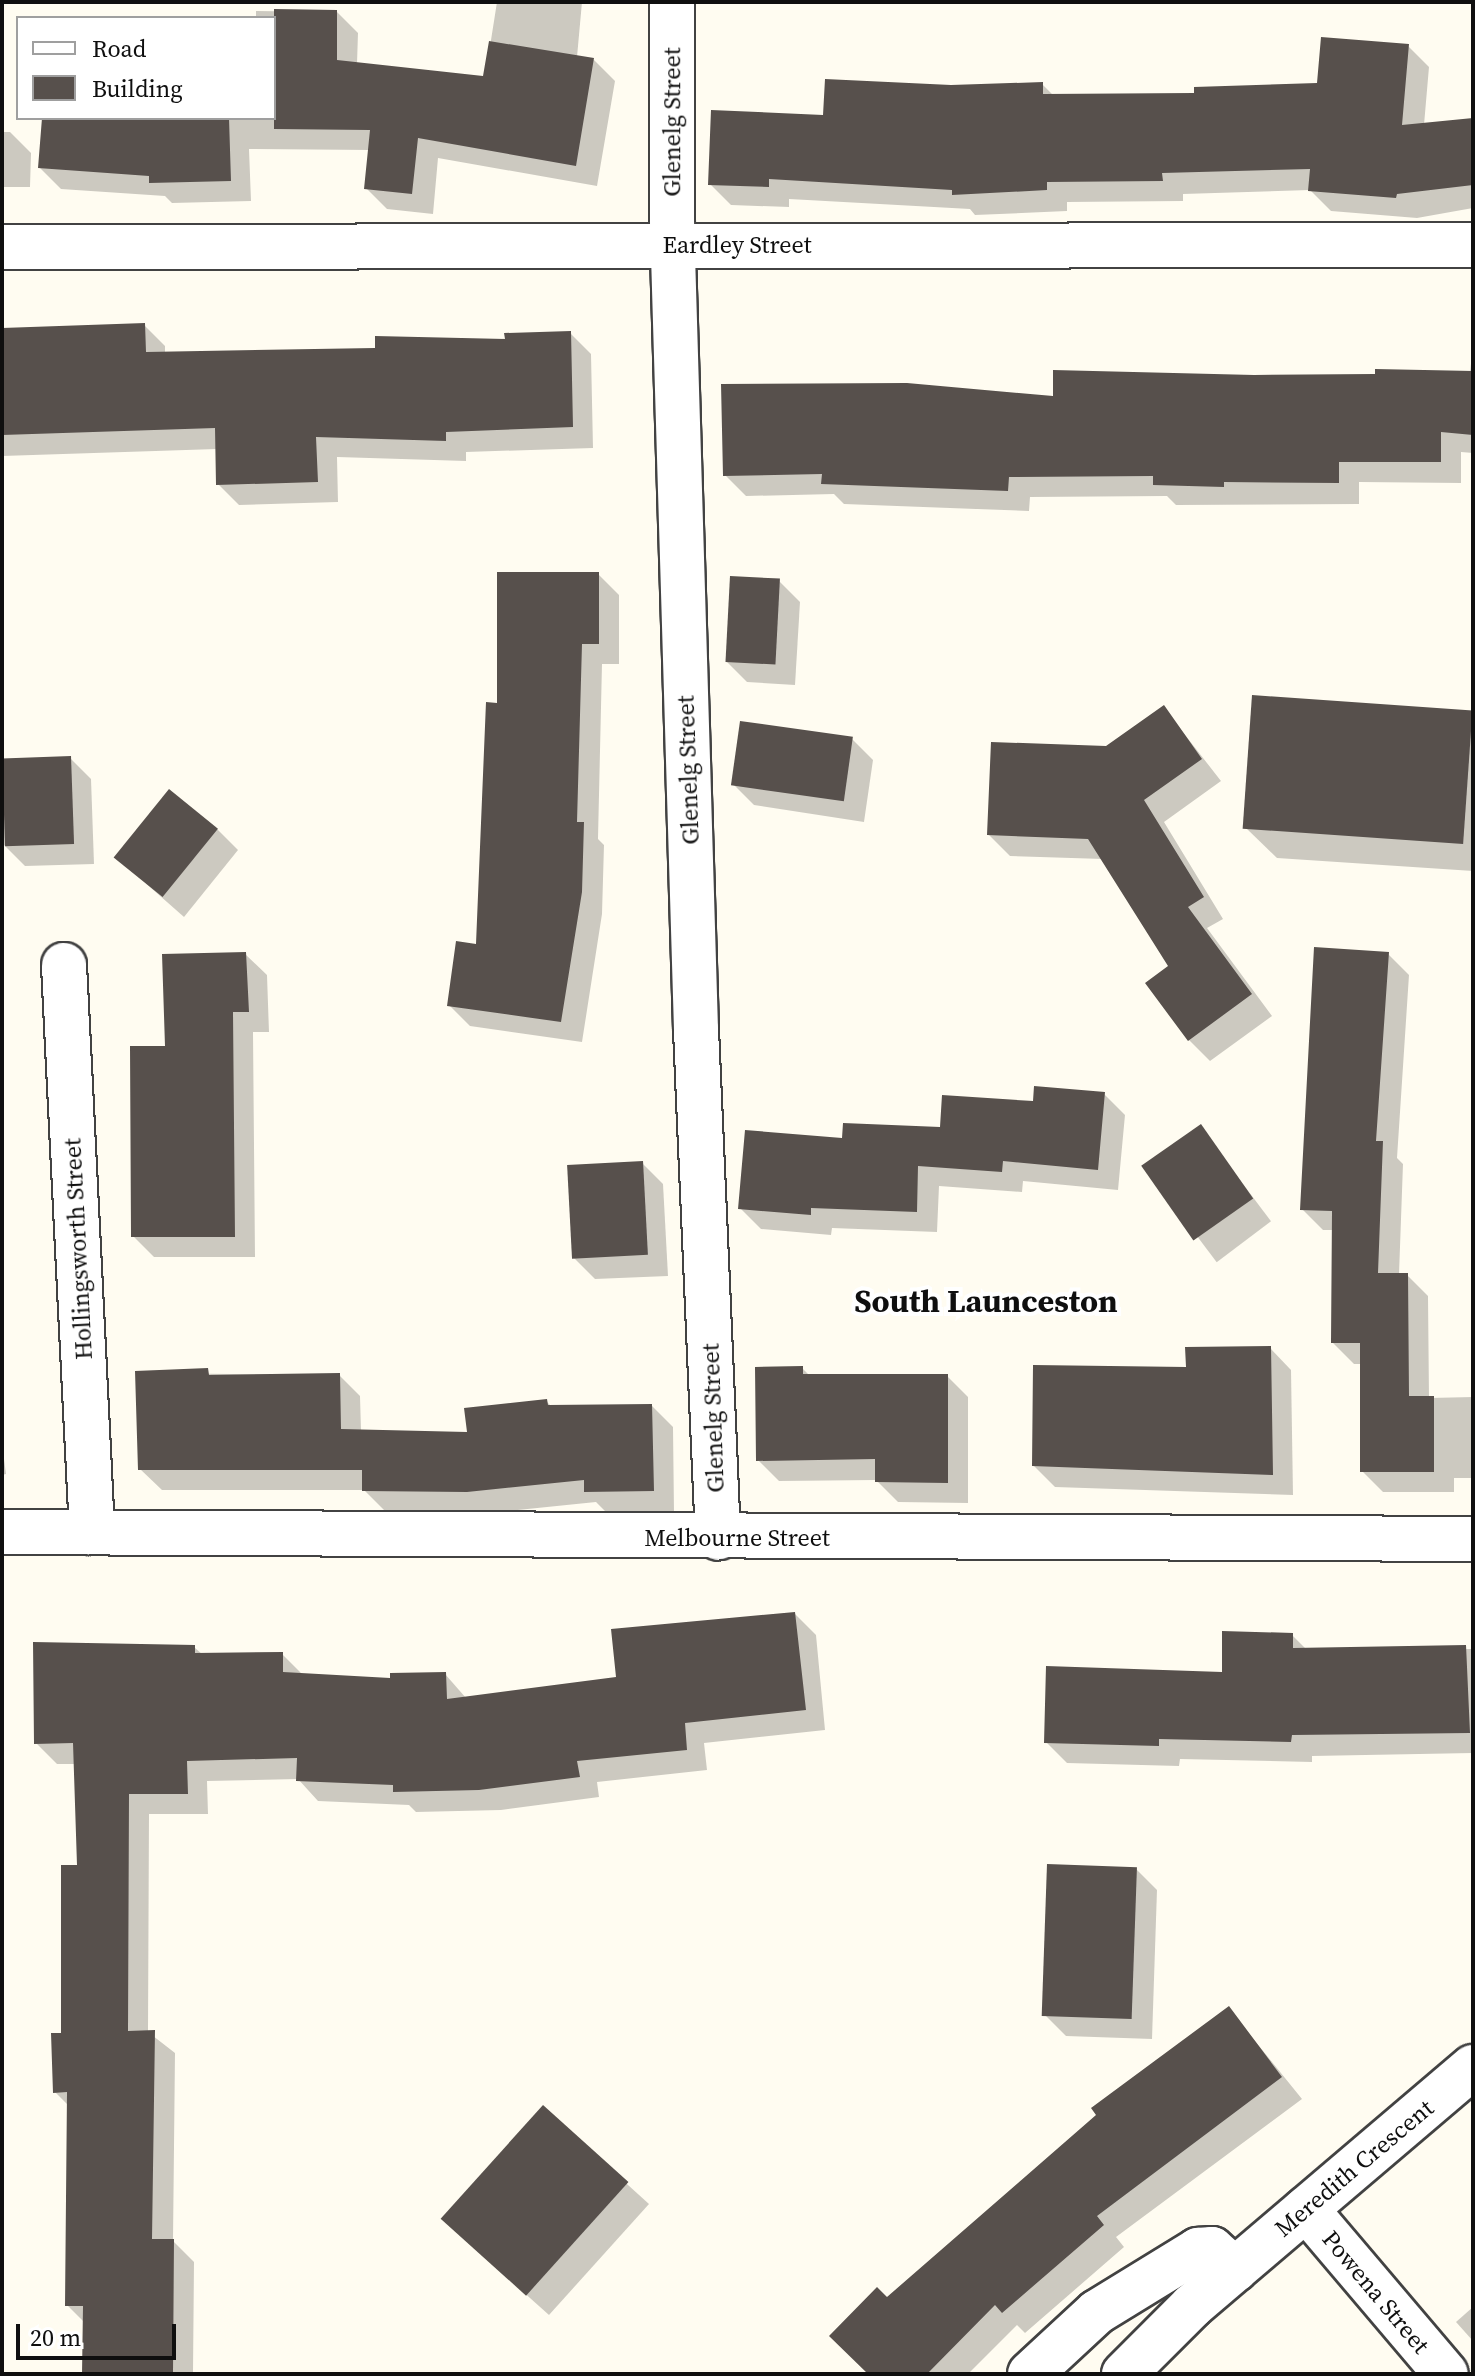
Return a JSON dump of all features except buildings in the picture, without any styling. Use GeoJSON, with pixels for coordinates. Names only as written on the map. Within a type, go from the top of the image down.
{"type":"FeatureCollection","features":[{"type":"Feature","properties":{"kind":"street","name":"Glenelg Street"},"geometry":{"type":"LineString","coordinates":[[672,2],[673,245],[696,1030],[718,1538]]}},
{"type":"Feature","properties":{"kind":"street","name":"Eardley Street"},"geometry":{"type":"LineString","coordinates":[[2,247],[1473,245]]}},
{"type":"Feature","properties":{"kind":"street","name":"Hollingsworth Street"},"geometry":{"type":"LineString","coordinates":[[64,965],[92,1532]]}},
{"type":"Feature","properties":{"kind":"street","name":"Melbourne Street"},"geometry":{"type":"LineString","coordinates":[[2,1532],[718,1538],[1473,1539]]}},
{"type":"Feature","properties":{"kind":"street","name":"Meredith Crescent"},"geometry":{"type":"LineString","coordinates":[[1124,2374],[1235,2270],[1473,2067]]}},
{"type":"Feature","properties":{"kind":"street","name":"Powena Street"},"geometry":{"type":"LineString","coordinates":[[1306,2209],[1446,2374]]}},
{"type":"Feature","properties":{"kind":"street"},"geometry":{"type":"LineString","coordinates":[[1030,2374],[1097,2312],[1198,2250],[1212,2249],[1235,2270]]}},
{"type":"Feature","properties":{"kind":"district","name":"South Launceston"},"geometry":{"type":"Point","coordinates":[986,1301]}}]}
